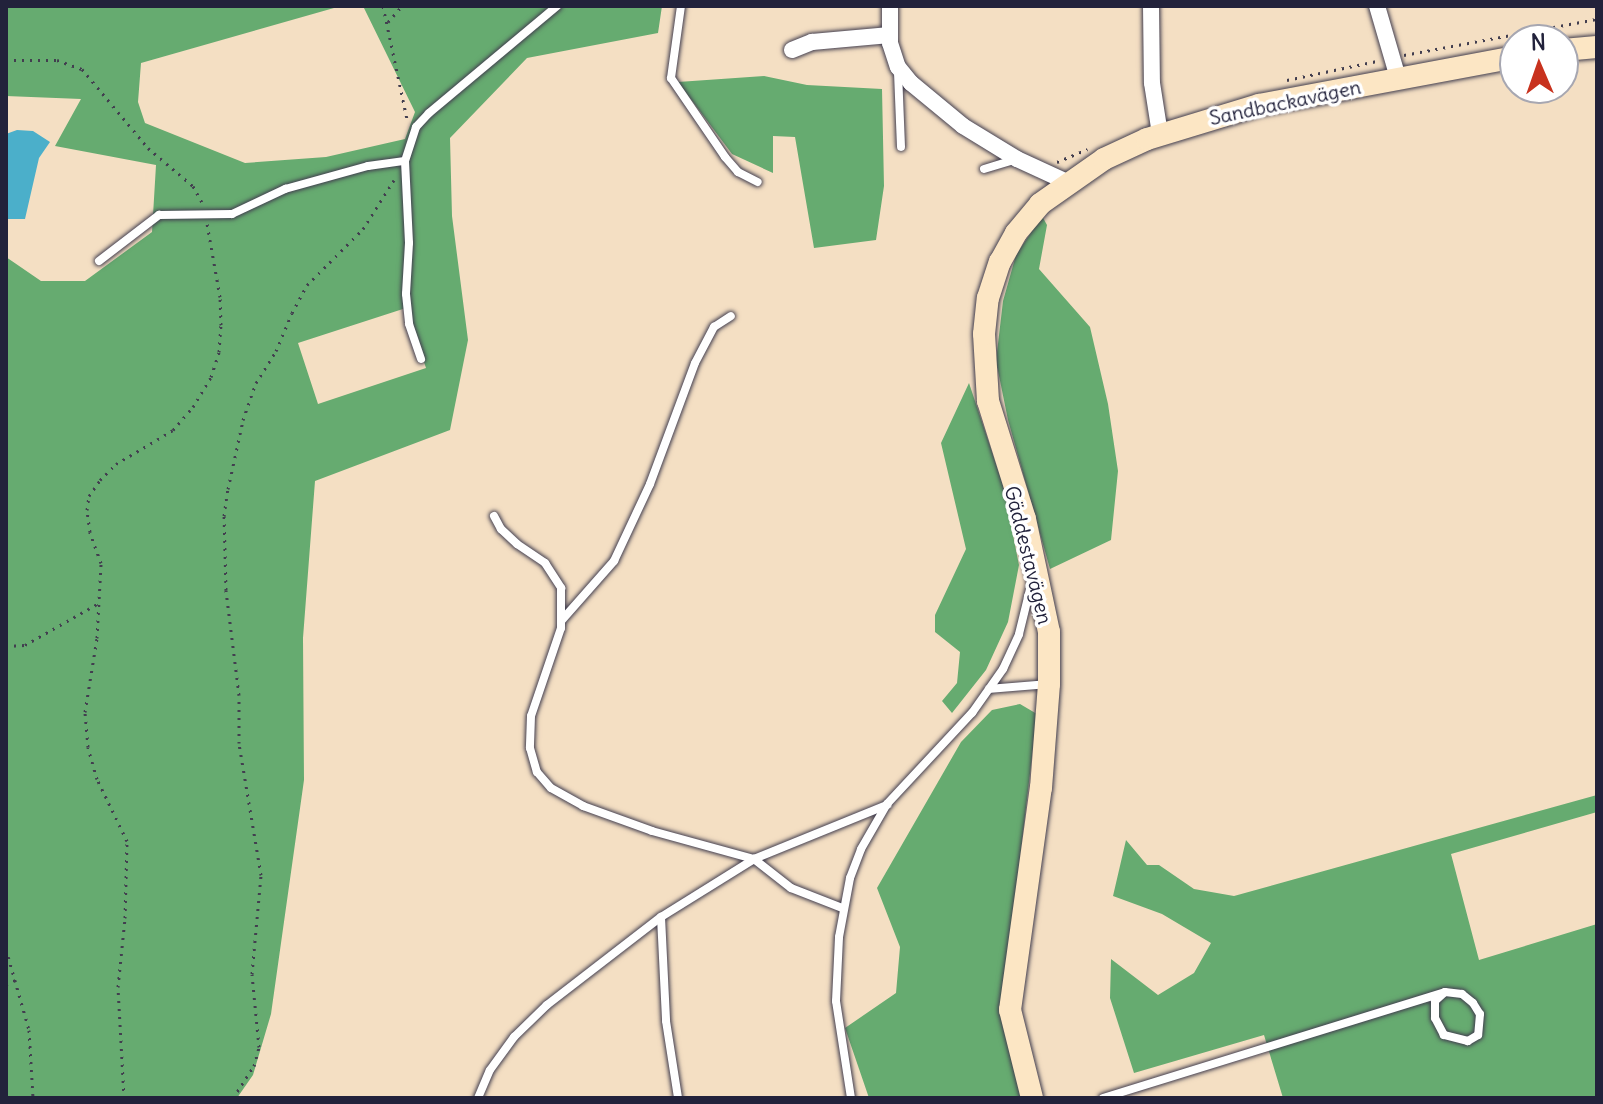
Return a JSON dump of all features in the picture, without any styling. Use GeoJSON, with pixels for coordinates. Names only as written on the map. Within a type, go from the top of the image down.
{"type":"FeatureCollection","features":[{"type":"Feature","properties":{"kind":"street"},"geometry":{"type":"LineString","coordinates":[[890,6],[890,35],[898,67],[911,83],[963,126],[1017,159],[1067,182]]}},
{"type":"Feature","properties":{"kind":"street"},"geometry":{"type":"LineString","coordinates":[[1151,6],[1153,94],[1160,134]]}},
{"type":"Feature","properties":{"kind":"street"},"geometry":{"type":"LineString","coordinates":[[1377,6],[1398,78]]}},
{"type":"Feature","properties":{"kind":"street"},"geometry":{"type":"LineString","coordinates":[[792,50],[812,42],[890,35]]}},
{"type":"Feature","properties":{"kind":"street","name":"Sandbackavägen"},"geometry":{"type":"LineString","coordinates":[[1067,182],[1104,159],[1160,134],[1259,105],[1499,60]]}},
{"type":"Feature","properties":{"kind":"street","name":"Gäddestavägen"},"geometry":{"type":"LineString","coordinates":[[1032,1098],[1010,1010],[1037,824],[1049,684],[1049,632],[1034,556],[988,401],[984,334],[988,298],[1000,262],[1016,233],[1040,204],[1067,182]]}},
{"type":"Feature","properties":{"kind":"lane"},"geometry":{"type":"LineString","coordinates":[[421,359],[409,324],[406,294],[409,243],[405,161],[416,127],[557,6]]}},
{"type":"Feature","properties":{"kind":"lane"},"geometry":{"type":"LineString","coordinates":[[681,6],[671,78],[725,157],[738,172],[758,182]]}},
{"type":"Feature","properties":{"kind":"lane"},"geometry":{"type":"LineString","coordinates":[[898,67],[901,147]]}},
{"type":"Feature","properties":{"kind":"lane"},"geometry":{"type":"LineString","coordinates":[[984,169],[1017,159]]}},
{"type":"Feature","properties":{"kind":"lane"},"geometry":{"type":"LineString","coordinates":[[99,261],[152,218],[174,213],[232,214],[285,189],[368,166],[405,161]]}},
{"type":"Feature","properties":{"kind":"lane"},"geometry":{"type":"LineString","coordinates":[[562,620],[614,561],[650,484],[695,363],[714,327],[731,316]]}},
{"type":"Feature","properties":{"kind":"lane"},"geometry":{"type":"LineString","coordinates":[[494,516],[501,529],[517,544],[545,563],[561,588],[562,620],[531,716],[530,748],[537,772],[551,788],[583,806],[652,831],[754,859],[791,888],[842,908]]}},
{"type":"Feature","properties":{"kind":"lane"},"geometry":{"type":"LineString","coordinates":[[851,1098],[836,1001],[842,908],[861,849],[887,804],[972,713],[989,689],[1019,634],[1034,556]]}},
{"type":"Feature","properties":{"kind":"lane"},"geometry":{"type":"LineString","coordinates":[[989,689],[1049,684]]}},
{"type":"Feature","properties":{"kind":"lane"},"geometry":{"type":"LineString","coordinates":[[478,1098],[490,1070],[514,1037],[536,1015],[661,917],[754,859],[887,804]]}},
{"type":"Feature","properties":{"kind":"lane"},"geometry":{"type":"LineString","coordinates":[[661,917],[666,1021],[678,1098]]}},
{"type":"Feature","properties":{"kind":"lane"},"geometry":{"type":"LineString","coordinates":[[1103,1098],[1445,992],[1462,994],[1473,1003],[1480,1014],[1478,1035],[1468,1041],[1444,1035],[1435,1018],[1435,1001],[1445,992]]}},
{"type":"Feature","properties":{"kind":"path"},"geometry":{"type":"LineString","coordinates":[[383,6],[408,130]]}},
{"type":"Feature","properties":{"kind":"path"},"geometry":{"type":"LineString","coordinates":[[388,22],[402,6]]}},
{"type":"Feature","properties":{"kind":"path"},"geometry":{"type":"LineString","coordinates":[[6,60],[57,60],[82,69],[148,148],[168,161],[193,186],[202,199],[220,297],[219,352],[199,397],[173,430],[116,464],[89,496],[90,532],[101,563],[85,712],[88,747],[97,779],[127,841],[125,918],[118,987],[124,1098]]}},
{"type":"Feature","properties":{"kind":"path"},"geometry":{"type":"LineString","coordinates":[[233,1098],[254,1066],[259,1047],[252,974],[261,875],[239,743],[239,695],[226,590],[224,516],[228,489],[243,420],[256,383],[276,351],[307,285],[363,229],[405,161]]}},
{"type":"Feature","properties":{"kind":"path"},"geometry":{"type":"LineString","coordinates":[[6,646],[25,645],[99,603]]}},
{"type":"Feature","properties":{"kind":"path"},"geometry":{"type":"LineString","coordinates":[[6,949],[29,1030],[33,1098]]}},
{"type":"Feature","properties":{"kind":"path"},"geometry":{"type":"LineString","coordinates":[[6,984],[16,980]]}},
{"type":"Feature","properties":{"kind":"green space"},"geometry":{"type":"Polygon","coordinates":[[[6,6],[341,6],[141,63],[138,102],[145,123],[245,163],[326,157],[405,139],[415,112],[363,6],[662,6],[658,33],[527,58],[450,138],[452,216],[468,340],[450,430],[315,481],[303,638],[304,780],[271,1014],[253,1075],[237,1098],[6,1098],[6,257],[41,281],[85,281],[152,232],[156,165],[55,146],[81,99],[6,96],[6,6]],[[406,308],[298,343],[318,404],[426,368],[406,308]]]}},
{"type":"Feature","properties":{"kind":"green space"},"geometry":{"type":"Polygon","coordinates":[[[764,76],[807,85],[882,89],[884,186],[876,240],[814,248],[795,137],[773,136],[773,173],[732,154],[678,82],[764,76]]]}},
{"type":"Feature","properties":{"kind":"green space"},"geometry":{"type":"Polygon","coordinates":[[[1042,216],[1047,225],[1039,269],[1090,327],[1108,404],[1118,471],[1111,540],[1050,569],[1008,420],[996,361],[1003,301],[1016,255],[1042,216]]]}},
{"type":"Feature","properties":{"kind":"green space"},"geometry":{"type":"Polygon","coordinates":[[[969,383],[1003,485],[1019,565],[1008,622],[986,670],[952,713],[942,701],[957,683],[960,652],[935,632],[935,615],[966,549],[941,443],[969,383]]]}},
{"type":"Feature","properties":{"kind":"green space"},"geometry":{"type":"Polygon","coordinates":[[[1020,704],[1037,714],[1009,952],[1023,1098],[869,1098],[845,1028],[896,993],[900,947],[877,888],[961,742],[992,710],[1020,704]]]}},
{"type":"Feature","properties":{"kind":"green space"},"geometry":{"type":"Polygon","coordinates":[[[1597,795],[1597,812],[1451,854],[1479,960],[1597,924],[1597,1098],[1283,1098],[1264,1035],[1134,1073],[1110,998],[1111,959],[1158,995],[1194,973],[1211,943],[1162,914],[1113,896],[1126,840],[1147,865],[1159,865],[1194,889],[1234,896],[1597,795]]]}},
{"type":"Feature","properties":{"kind":"water"},"geometry":{"type":"Polygon","coordinates":[[[17,130],[33,131],[50,142],[39,158],[25,219],[6,219],[6,134],[17,130]]]}}]}
